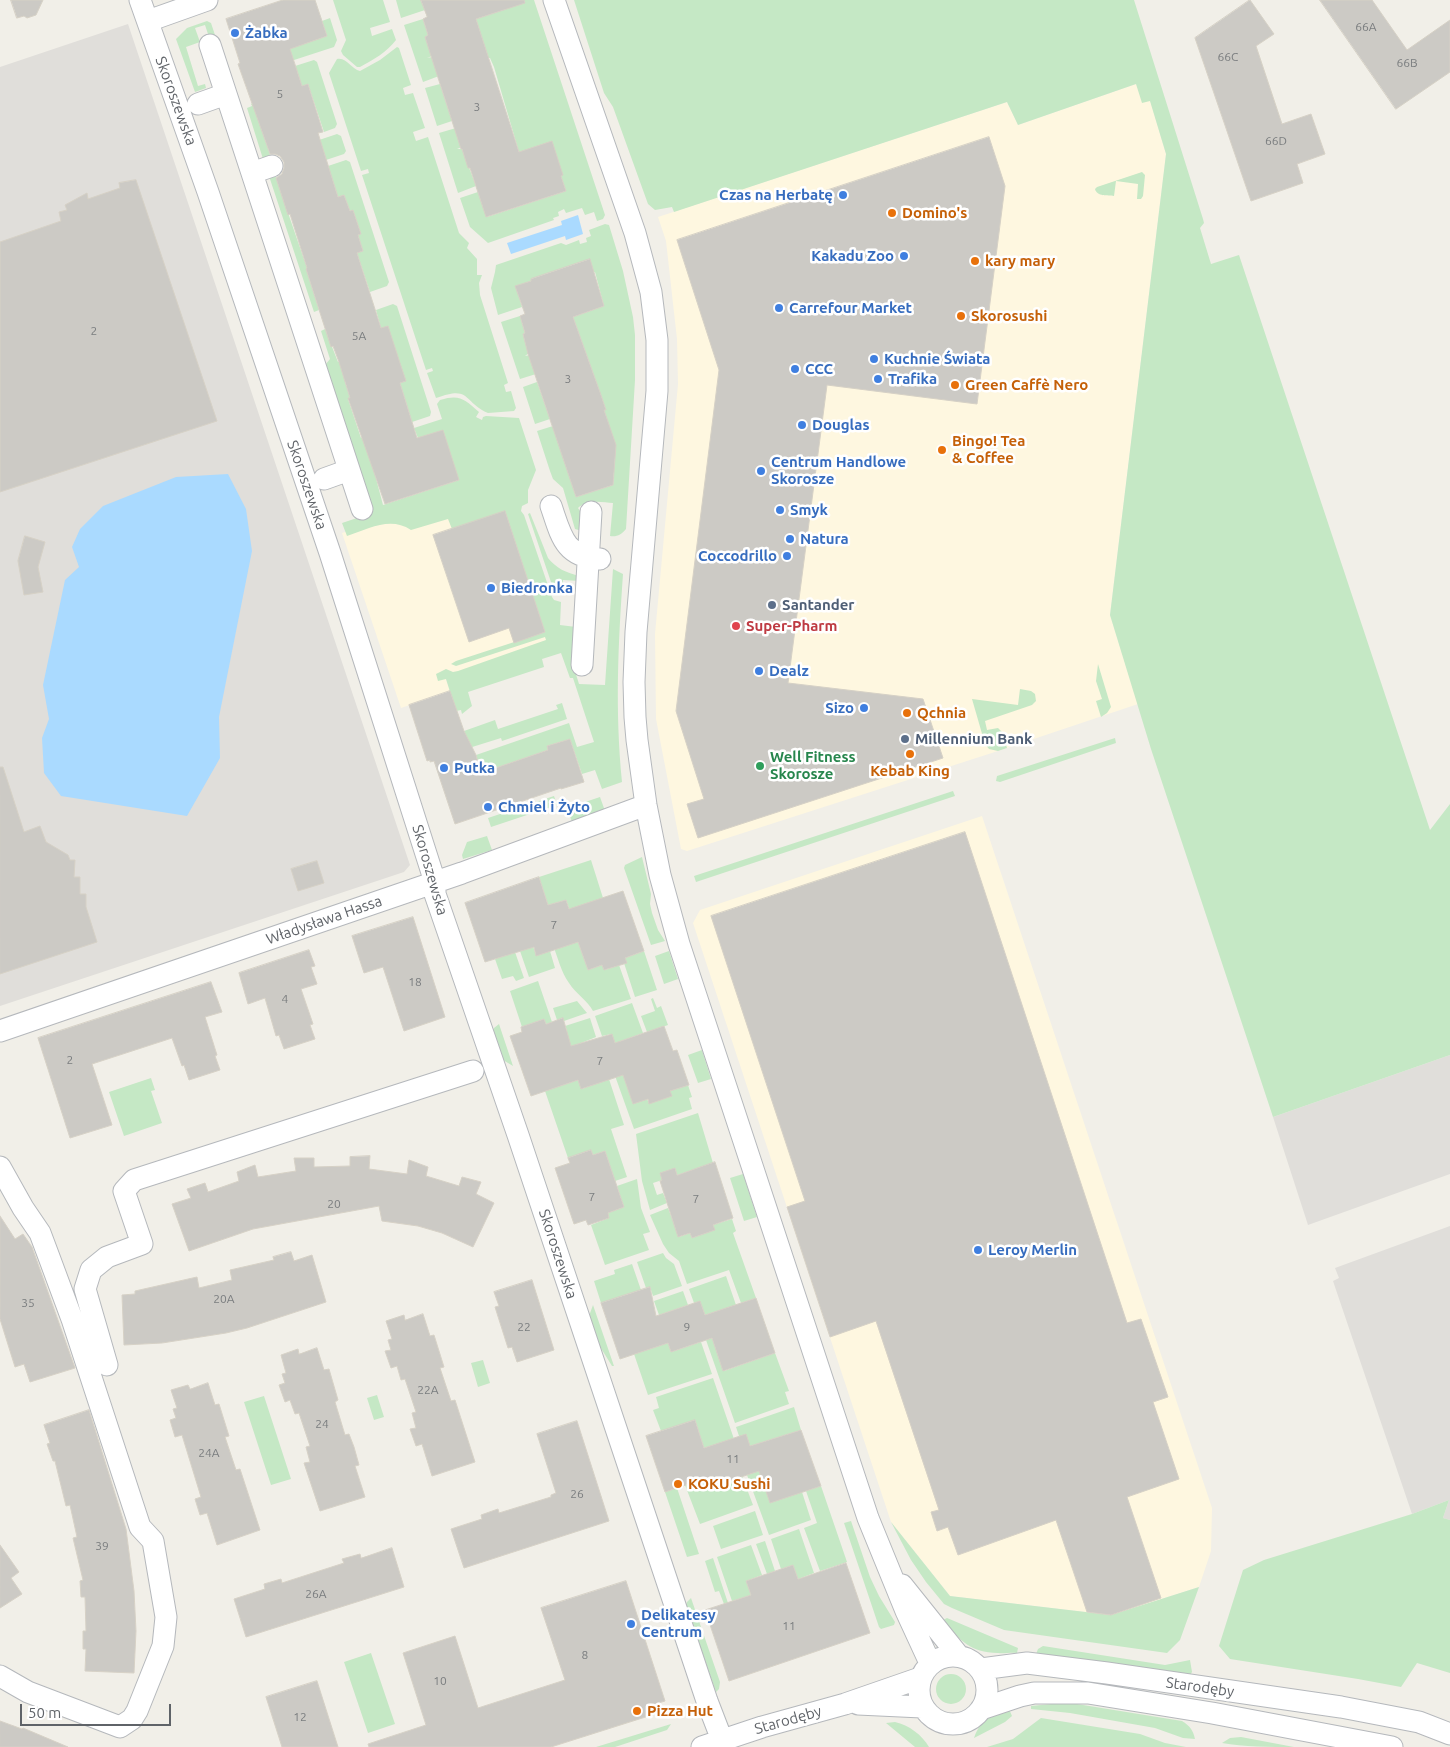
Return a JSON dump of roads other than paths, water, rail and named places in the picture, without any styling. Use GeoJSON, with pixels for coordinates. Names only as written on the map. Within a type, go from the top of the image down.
{"type":"FeatureCollection","features":[{"type":"Feature","properties":{"kind":"street","name":"Skoroszewska"},"geometry":{"type":"LineString","coordinates":[[140,0],[215,211],[330,553],[435,882],[435,894],[518,1135],[701,1683],[722,1740]]}},
{"type":"Feature","properties":{"kind":"street"},"geometry":{"type":"LineString","coordinates":[[148,21],[207,0]]}},
{"type":"Feature","properties":{"kind":"street"},"geometry":{"type":"LineString","coordinates":[[554,0],[634,233],[651,292],[657,340],[656,391],[637,622],[634,682],[637,740],[646,805],[660,875],[679,944],[865,1509],[925,1671]]}},
{"type":"Feature","properties":{"kind":"street"},"geometry":{"type":"LineString","coordinates":[[210,45],[362,509]]}},
{"type":"Feature","properties":{"kind":"street"},"geometry":{"type":"LineString","coordinates":[[198,104],[226,94]]}},
{"type":"Feature","properties":{"kind":"street"},"geometry":{"type":"LineString","coordinates":[[252,173],[272,166]]}},
{"type":"Feature","properties":{"kind":"street"},"geometry":{"type":"LineString","coordinates":[[324,479],[349,470]]}},
{"type":"Feature","properties":{"kind":"street"},"geometry":{"type":"LineString","coordinates":[[551,506],[566,544],[572,550],[596,559]]}},
{"type":"Feature","properties":{"kind":"street"},"geometry":{"type":"LineString","coordinates":[[582,665],[596,559],[592,512]]}},
{"type":"Feature","properties":{"kind":"street","name":"Władysława Hassa"},"geometry":{"type":"LineString","coordinates":[[0,1031],[435,882],[646,805]]}},
{"type":"Feature","properties":{"kind":"street"},"geometry":{"type":"LineString","coordinates":[[107,1364],[85,1289],[92,1270],[108,1257],[142,1244],[124,1191],[134,1180],[473,1072]]}},
{"type":"Feature","properties":{"kind":"street"},"geometry":{"type":"LineString","coordinates":[[0,1167],[23,1208],[40,1233],[72,1318],[140,1527],[153,1540],[166,1617],[163,1646],[137,1711],[132,1719],[120,1727],[28,1692],[0,1676]]}},
{"type":"Feature","properties":{"kind":"street"},"geometry":{"type":"LineString","coordinates":[[886,1565],[958,1655]]}},
{"type":"Feature","properties":{"kind":"street"},"geometry":{"type":"LineString","coordinates":[[958,1655],[971,1660],[981,1669],[986,1678],[988,1689],[986,1700],[981,1709],[971,1719],[958,1724],[944,1723],[932,1717],[922,1707],[918,1693],[925,1671],[944,1656],[958,1655]]}},
{"type":"Feature","properties":{"kind":"street","name":"Starodęby"},"geometry":{"type":"LineString","coordinates":[[981,1669],[1027,1663],[1341,1707],[1420,1722],[1450,1734]]}},
{"type":"Feature","properties":{"kind":"street","name":"Starodęby"},"geometry":{"type":"LineString","coordinates":[[702,1747],[788,1719],[845,1704],[925,1671]]}},
{"type":"Feature","properties":{"kind":"street","name":"Starodęby"},"geometry":{"type":"LineString","coordinates":[[981,1709],[1034,1693],[1088,1692],[1392,1747]]}},
{"type":"Feature","properties":{"kind":"street","name":"Starodęby"},"geometry":{"type":"LineString","coordinates":[[845,1704],[922,1707]]}},
{"type":"Feature","properties":{"kind":"street","name":"Starodęby"},"geometry":{"type":"LineString","coordinates":[[1420,1722],[1450,1718]]}},
{"type":"Feature","properties":{"kind":"water"},"geometry":{"type":"Polygon","coordinates":[[[578,215],[583,234],[566,240],[565,236],[511,254],[507,243],[562,225],[561,221],[578,215]]]}},
{"type":"Feature","properties":{"kind":"water"},"geometry":{"type":"Polygon","coordinates":[[[228,474],[246,509],[252,551],[219,717],[220,758],[187,816],[61,796],[44,773],[42,738],[49,719],[43,685],[65,580],[79,567],[72,547],[80,529],[103,506],[176,477],[228,474]]]}},
{"type":"Feature","properties":{"kind":"place","name":"Żabka"},"geometry":{"type":"Point","coordinates":[235,33]}},
{"type":"Feature","properties":{"kind":"place","name":"Czas na Herbatę"},"geometry":{"type":"Point","coordinates":[843,195]}},
{"type":"Feature","properties":{"kind":"place","name":"Domino's"},"geometry":{"type":"Point","coordinates":[892,213]}},
{"type":"Feature","properties":{"kind":"place","name":"Kakadu Zoo"},"geometry":{"type":"Point","coordinates":[904,256]}},
{"type":"Feature","properties":{"kind":"place","name":"kary mary"},"geometry":{"type":"Point","coordinates":[975,261]}},
{"type":"Feature","properties":{"kind":"place","name":"Carrefour Market"},"geometry":{"type":"Point","coordinates":[779,308]}},
{"type":"Feature","properties":{"kind":"place","name":"Skorosushi"},"geometry":{"type":"Point","coordinates":[961,316]}},
{"type":"Feature","properties":{"kind":"place","name":"Kuchnie Świata"},"geometry":{"type":"Point","coordinates":[874,359]}},
{"type":"Feature","properties":{"kind":"place","name":"CCC"},"geometry":{"type":"Point","coordinates":[795,369]}},
{"type":"Feature","properties":{"kind":"place","name":"Trafika"},"geometry":{"type":"Point","coordinates":[878,379]}},
{"type":"Feature","properties":{"kind":"place","name":"Green Caffè Nero"},"geometry":{"type":"Point","coordinates":[955,385]}},
{"type":"Feature","properties":{"kind":"place","name":"Douglas"},"geometry":{"type":"Point","coordinates":[802,425]}},
{"type":"Feature","properties":{"kind":"place","name":"Bingo! Tea & Coffee"},"geometry":{"type":"Point","coordinates":[942,450]}},
{"type":"Feature","properties":{"kind":"place","name":"Centrum Handlowe Skorosze"},"geometry":{"type":"Point","coordinates":[761,471]}},
{"type":"Feature","properties":{"kind":"place","name":"Smyk"},"geometry":{"type":"Point","coordinates":[780,510]}},
{"type":"Feature","properties":{"kind":"place","name":"Natura"},"geometry":{"type":"Point","coordinates":[790,539]}},
{"type":"Feature","properties":{"kind":"place","name":"Coccodrillo"},"geometry":{"type":"Point","coordinates":[787,556]}},
{"type":"Feature","properties":{"kind":"place","name":"Biedronka"},"geometry":{"type":"Point","coordinates":[491,588]}},
{"type":"Feature","properties":{"kind":"place","name":"Santander"},"geometry":{"type":"Point","coordinates":[772,605]}},
{"type":"Feature","properties":{"kind":"place","name":"Super-Pharm"},"geometry":{"type":"Point","coordinates":[736,626]}},
{"type":"Feature","properties":{"kind":"place","name":"Dealz"},"geometry":{"type":"Point","coordinates":[759,671]}},
{"type":"Feature","properties":{"kind":"place","name":"Sizo"},"geometry":{"type":"Point","coordinates":[864,708]}},
{"type":"Feature","properties":{"kind":"place","name":"Qchnia"},"geometry":{"type":"Point","coordinates":[907,713]}},
{"type":"Feature","properties":{"kind":"place","name":"Millennium Bank"},"geometry":{"type":"Point","coordinates":[905,739]}},
{"type":"Feature","properties":{"kind":"place","name":"Kebab King"},"geometry":{"type":"Point","coordinates":[910,754]}},
{"type":"Feature","properties":{"kind":"place","name":"Well Fitness Skorosze"},"geometry":{"type":"Point","coordinates":[760,766]}},
{"type":"Feature","properties":{"kind":"place","name":"Putka"},"geometry":{"type":"Point","coordinates":[444,768]}},
{"type":"Feature","properties":{"kind":"place","name":"Chmiel i Żyto"},"geometry":{"type":"Point","coordinates":[488,807]}},
{"type":"Feature","properties":{"kind":"place","name":"Leroy Merlin"},"geometry":{"type":"Point","coordinates":[978,1250]}},
{"type":"Feature","properties":{"kind":"place","name":"KOKU Sushi"},"geometry":{"type":"Point","coordinates":[678,1484]}},
{"type":"Feature","properties":{"kind":"place","name":"Delikatesy Centrum"},"geometry":{"type":"Point","coordinates":[631,1624]}},
{"type":"Feature","properties":{"kind":"place","name":"Pizza Hut"},"geometry":{"type":"Point","coordinates":[637,1711]}}]}
